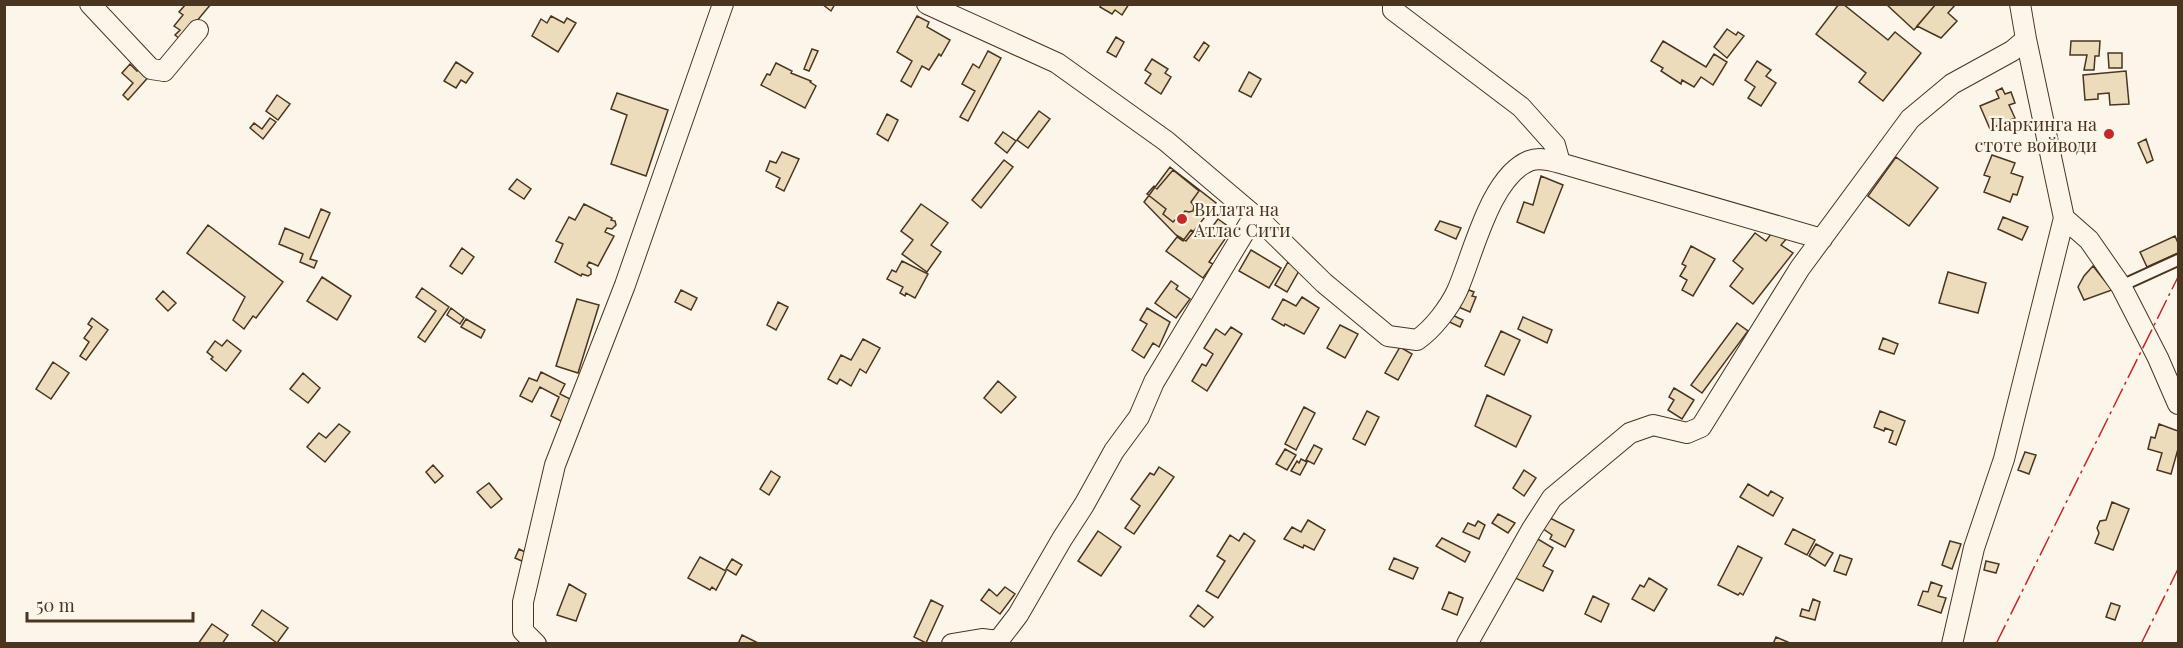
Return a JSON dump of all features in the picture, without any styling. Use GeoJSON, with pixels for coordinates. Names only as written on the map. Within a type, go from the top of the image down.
{"type":"FeatureCollection","features":[{"type":"Feature","properties":{"kind":"street"},"geometry":{"type":"LineString","coordinates":[[90,4],[151,69],[164,71],[198,30]]}},
{"type":"Feature","properties":{"kind":"street"},"geometry":{"type":"LineString","coordinates":[[536,644],[523,631],[523,602],[555,465],[625,285],[723,4]]}},
{"type":"Feature","properties":{"kind":"street"},"geometry":{"type":"LineString","coordinates":[[927,4],[1057,63],[1166,141],[1254,216],[1324,283],[1388,336],[1417,340],[1431,330],[1456,293],[1478,231],[1508,178],[1517,168],[1531,160],[1547,159],[1560,162],[1822,239]]}},
{"type":"Feature","properties":{"kind":"street"},"geometry":{"type":"LineString","coordinates":[[1393,4],[1393,10],[1521,107],[1555,144],[1560,162]]}},
{"type":"Feature","properties":{"kind":"street"},"geometry":{"type":"LineString","coordinates":[[1952,644],[1974,548],[2004,459],[2064,218],[2020,4]]}},
{"type":"Feature","properties":{"kind":"street"},"geometry":{"type":"LineString","coordinates":[[1467,644],[1552,498],[1630,433],[1653,425],[1687,434],[1701,427],[1800,268],[1910,119],[1952,84],[2012,51],[2026,39]]}},
{"type":"Feature","properties":{"kind":"street"},"geometry":{"type":"LineString","coordinates":[[952,644],[982,639],[998,641],[1018,615],[1114,451],[1138,417],[1154,382],[1254,216]]}},
{"type":"Feature","properties":{"kind":"street"},"geometry":{"type":"LineString","coordinates":[[2064,218],[2089,240],[2121,286],[2158,358],[2178,404]]}},
{"type":"Feature","properties":{"kind":"lane"},"geometry":{"type":"LineString","coordinates":[[2121,286],[2178,260]]}},
{"type":"Feature","properties":{"kind":"building"},"geometry":{"type":"Polygon","coordinates":[[[186,4],[211,4],[181,40],[175,35],[180,30],[174,26],[183,15],[179,12],[186,4]]]}},
{"type":"Feature","properties":{"kind":"building"},"geometry":{"type":"Polygon","coordinates":[[[822,4],[835,4],[831,11],[822,4]]]}},
{"type":"Feature","properties":{"kind":"building"},"geometry":{"type":"Polygon","coordinates":[[[1102,4],[1129,4],[1122,15],[1115,10],[1112,14],[1100,7],[1102,4]]]}},
{"type":"Feature","properties":{"kind":"building"},"geometry":{"type":"Polygon","coordinates":[[[1839,4],[1843,4],[1888,40],[1895,32],[1921,53],[1883,101],[1859,82],[1866,73],[1816,34],[1839,4]]]}},
{"type":"Feature","properties":{"kind":"building"},"geometry":{"type":"Polygon","coordinates":[[[1886,4],[1936,4],[1914,30],[1886,4]]]}},
{"type":"Feature","properties":{"kind":"building"},"geometry":{"type":"Polygon","coordinates":[[[1936,4],[1956,4],[1948,13],[1957,21],[1941,38],[1917,26],[1936,4]]]}},
{"type":"Feature","properties":{"kind":"building"},"geometry":{"type":"Polygon","coordinates":[[[551,16],[564,23],[567,18],[576,23],[558,52],[532,36],[541,19],[547,23],[551,16]]]}},
{"type":"Feature","properties":{"kind":"building"},"geometry":{"type":"Polygon","coordinates":[[[917,16],[929,22],[927,27],[950,40],[941,56],[939,54],[929,70],[922,66],[911,87],[901,81],[912,61],[897,52],[917,16]]]}},
{"type":"Feature","properties":{"kind":"building"},"geometry":{"type":"Polygon","coordinates":[[[1727,29],[1736,35],[1738,32],[1744,36],[1727,58],[1714,47],[1727,29]]]}},
{"type":"Feature","properties":{"kind":"building"},"geometry":{"type":"Polygon","coordinates":[[[1116,37],[1124,42],[1116,57],[1107,52],[1116,37]]]}},
{"type":"Feature","properties":{"kind":"building"},"geometry":{"type":"Polygon","coordinates":[[[1663,41],[1706,67],[1714,54],[1727,62],[1713,85],[1701,77],[1694,87],[1682,80],[1681,84],[1661,71],[1663,68],[1651,61],[1663,41]]]}},
{"type":"Feature","properties":{"kind":"building"},"geometry":{"type":"Polygon","coordinates":[[[2071,41],[2100,41],[2099,56],[2095,56],[2094,70],[2084,70],[2087,55],[2070,55],[2071,41]]]}},
{"type":"Feature","properties":{"kind":"building"},"geometry":{"type":"Polygon","coordinates":[[[1204,42],[1209,46],[1199,61],[1194,57],[1204,42]]]}},
{"type":"Feature","properties":{"kind":"building"},"geometry":{"type":"Polygon","coordinates":[[[812,49],[818,51],[809,71],[804,69],[812,49]]]}},
{"type":"Feature","properties":{"kind":"building"},"geometry":{"type":"Polygon","coordinates":[[[988,51],[1001,58],[968,121],[960,117],[975,91],[962,84],[973,64],[979,68],[988,51]]]}},
{"type":"Feature","properties":{"kind":"building"},"geometry":{"type":"Polygon","coordinates":[[[2108,53],[2122,53],[2122,68],[2109,68],[2108,53]]]}},
{"type":"Feature","properties":{"kind":"building"},"geometry":{"type":"Polygon","coordinates":[[[1152,59],[1168,69],[1165,73],[1171,77],[1161,94],[1145,83],[1151,74],[1145,70],[1152,59]]]}},
{"type":"Feature","properties":{"kind":"building"},"geometry":{"type":"Polygon","coordinates":[[[1757,61],[1771,70],[1766,76],[1776,83],[1761,106],[1748,98],[1755,87],[1745,80],[1757,61]]]}},
{"type":"Feature","properties":{"kind":"building"},"geometry":{"type":"Polygon","coordinates":[[[456,62],[473,73],[466,83],[461,80],[456,88],[444,81],[456,62]]]}},
{"type":"Feature","properties":{"kind":"building"},"geometry":{"type":"Polygon","coordinates":[[[776,63],[792,71],[791,73],[811,81],[816,86],[805,108],[761,85],[767,74],[770,75],[776,63]]]}},
{"type":"Feature","properties":{"kind":"building"},"geometry":{"type":"Polygon","coordinates":[[[130,64],[137,71],[142,64],[152,73],[128,100],[123,95],[133,83],[122,73],[130,64]]]}},
{"type":"Feature","properties":{"kind":"building"},"geometry":{"type":"Polygon","coordinates":[[[2126,71],[2129,104],[2110,105],[2109,93],[2098,94],[2098,99],[2085,100],[2083,75],[2126,71]]]}},
{"type":"Feature","properties":{"kind":"building"},"geometry":{"type":"Polygon","coordinates":[[[1249,72],[1261,79],[1251,97],[1239,91],[1249,72]]]}},
{"type":"Feature","properties":{"kind":"building"},"geometry":{"type":"Polygon","coordinates":[[[2002,88],[2005,94],[2011,92],[2015,103],[2009,105],[2015,118],[1990,129],[1980,106],[1999,98],[1996,91],[2002,88]]]}},
{"type":"Feature","properties":{"kind":"building"},"geometry":{"type":"Polygon","coordinates":[[[617,93],[668,110],[646,176],[611,164],[627,115],[611,109],[617,93]]]}},
{"type":"Feature","properties":{"kind":"building"},"geometry":{"type":"Polygon","coordinates":[[[277,95],[290,104],[278,120],[266,111],[277,95]]]}},
{"type":"Feature","properties":{"kind":"building"},"geometry":{"type":"Polygon","coordinates":[[[1039,111],[1050,119],[1028,148],[1017,140],[1039,111]]]}},
{"type":"Feature","properties":{"kind":"building"},"geometry":{"type":"Polygon","coordinates":[[[887,114],[898,120],[888,141],[877,134],[887,114]]]}},
{"type":"Feature","properties":{"kind":"building"},"geometry":{"type":"Polygon","coordinates":[[[270,118],[276,122],[263,139],[250,128],[254,123],[262,129],[270,118]]]}},
{"type":"Feature","properties":{"kind":"building"},"geometry":{"type":"Polygon","coordinates":[[[1003,132],[1016,141],[1007,153],[995,143],[1003,132]]]}},
{"type":"Feature","properties":{"kind":"building"},"geometry":{"type":"Polygon","coordinates":[[[2146,139],[2153,160],[2147,163],[2138,143],[2146,139]]]}},
{"type":"Feature","properties":{"kind":"building"},"geometry":{"type":"Polygon","coordinates":[[[782,152],[799,159],[784,191],[776,187],[780,178],[766,171],[770,161],[776,163],[782,152]]]}},
{"type":"Feature","properties":{"kind":"building"},"geometry":{"type":"Polygon","coordinates":[[[1992,155],[2015,163],[2011,173],[2023,177],[2017,195],[2013,194],[2010,202],[1984,192],[1990,177],[1984,175],[1992,155]]]}},
{"type":"Feature","properties":{"kind":"building"},"geometry":{"type":"Polygon","coordinates":[[[1896,157],[1938,188],[1909,226],[1868,196],[1896,157]]]}},
{"type":"Feature","properties":{"kind":"building"},"geometry":{"type":"Polygon","coordinates":[[[1004,160],[1013,167],[981,208],[972,200],[1004,160]]]}},
{"type":"Feature","properties":{"kind":"building","name":"Вилата на Атлас Сити"},"geometry":{"type":"Polygon","coordinates":[[[1170,167],[1216,203],[1186,241],[1176,235],[1144,202],[1170,167]]]}},
{"type":"Feature","properties":{"kind":"building"},"geometry":{"type":"Polygon","coordinates":[[[1173,170],[1199,191],[1191,202],[1194,206],[1193,211],[1185,211],[1178,220],[1177,218],[1173,222],[1163,214],[1166,209],[1147,194],[1154,186],[1157,189],[1173,170]]]}},
{"type":"Feature","properties":{"kind":"building"},"geometry":{"type":"Polygon","coordinates":[[[1541,176],[1563,185],[1544,233],[1517,222],[1524,202],[1533,205],[1541,176]]]}},
{"type":"Feature","properties":{"kind":"building"},"geometry":{"type":"Polygon","coordinates":[[[517,179],[531,189],[524,199],[509,189],[517,179]]]}},
{"type":"Feature","properties":{"kind":"building"},"geometry":{"type":"Polygon","coordinates":[[[584,204],[612,218],[611,220],[615,221],[616,225],[612,229],[607,228],[605,232],[614,236],[598,266],[589,262],[587,266],[591,269],[591,274],[588,276],[582,274],[581,276],[555,262],[563,244],[556,241],[569,217],[575,220],[584,204]]]}},
{"type":"Feature","properties":{"kind":"building"},"geometry":{"type":"Polygon","coordinates":[[[921,204],[948,223],[931,245],[941,252],[927,272],[902,254],[913,240],[901,231],[921,204]]]}},
{"type":"Feature","properties":{"kind":"building"},"geometry":{"type":"Polygon","coordinates":[[[321,209],[330,213],[310,259],[317,261],[314,268],[300,262],[303,254],[279,244],[285,228],[309,238],[321,209]]]}},
{"type":"Feature","properties":{"kind":"building"},"geometry":{"type":"Polygon","coordinates":[[[2003,217],[2028,227],[2022,240],[1998,229],[2003,217]]]}},
{"type":"Feature","properties":{"kind":"building"},"geometry":{"type":"Polygon","coordinates":[[[1218,219],[1232,229],[1209,262],[1213,264],[1203,278],[1166,251],[1177,237],[1183,241],[1191,230],[1199,235],[1202,230],[1207,234],[1218,219]]]}},
{"type":"Feature","properties":{"kind":"building"},"geometry":{"type":"Polygon","coordinates":[[[1440,221],[1461,228],[1456,239],[1435,230],[1440,221]]]}},
{"type":"Feature","properties":{"kind":"building"},"geometry":{"type":"Polygon","coordinates":[[[208,225],[283,282],[256,318],[253,316],[244,329],[233,320],[245,297],[187,253],[208,225]]]}},
{"type":"Feature","properties":{"kind":"building"},"geometry":{"type":"Polygon","coordinates":[[[1776,227],[1788,237],[1781,245],[1793,253],[1753,304],[1730,286],[1743,269],[1733,261],[1755,233],[1766,241],[1776,227]]]}},
{"type":"Feature","properties":{"kind":"building"},"geometry":{"type":"Polygon","coordinates":[[[2175,236],[2178,253],[2147,267],[2140,252],[2175,236]]]}},
{"type":"Feature","properties":{"kind":"building"},"geometry":{"type":"Polygon","coordinates":[[[1691,246],[1715,259],[1693,296],[1682,290],[1687,280],[1680,276],[1686,266],[1682,264],[1691,246]]]}},
{"type":"Feature","properties":{"kind":"building"},"geometry":{"type":"Polygon","coordinates":[[[462,248],[474,257],[462,274],[450,266],[462,248]]]}},
{"type":"Feature","properties":{"kind":"building"},"geometry":{"type":"Polygon","coordinates":[[[1251,250],[1281,268],[1269,288],[1239,271],[1251,250]]]}},
{"type":"Feature","properties":{"kind":"building"},"geometry":{"type":"Polygon","coordinates":[[[902,261],[928,274],[915,298],[906,293],[905,296],[900,293],[903,287],[887,279],[892,270],[896,272],[902,261]]]}},
{"type":"Feature","properties":{"kind":"building"},"geometry":{"type":"Polygon","coordinates":[[[1288,262],[1300,269],[1287,292],[1275,285],[1288,262]]]}},
{"type":"Feature","properties":{"kind":"building"},"geometry":{"type":"Polygon","coordinates":[[[2093,266],[2112,290],[2084,300],[2078,287],[2093,266]]]}},
{"type":"Feature","properties":{"kind":"building"},"geometry":{"type":"Polygon","coordinates":[[[1948,272],[1986,283],[1978,313],[1939,303],[1948,272]]]}},
{"type":"Feature","properties":{"kind":"building"},"geometry":{"type":"Polygon","coordinates":[[[322,277],[351,296],[337,320],[307,301],[322,277]]]}},
{"type":"Feature","properties":{"kind":"building"},"geometry":{"type":"Polygon","coordinates":[[[1171,281],[1178,286],[1176,289],[1190,299],[1176,318],[1155,303],[1171,281]]]}},
{"type":"Feature","properties":{"kind":"building"},"geometry":{"type":"Polygon","coordinates":[[[422,288],[449,307],[425,342],[418,337],[436,311],[416,297],[422,288]]]}},
{"type":"Feature","properties":{"kind":"building"},"geometry":{"type":"Polygon","coordinates":[[[681,290],[697,298],[691,310],[675,302],[681,290]]]}},
{"type":"Feature","properties":{"kind":"building"},"geometry":{"type":"Polygon","coordinates":[[[1469,290],[1474,292],[1472,296],[1476,297],[1470,312],[1454,305],[1460,291],[1466,294],[1469,290]]]}},
{"type":"Feature","properties":{"kind":"building"},"geometry":{"type":"Polygon","coordinates":[[[163,291],[176,303],[168,311],[156,299],[163,291]]]}},
{"type":"Feature","properties":{"kind":"building"},"geometry":{"type":"Polygon","coordinates":[[[1302,297],[1319,308],[1304,334],[1272,319],[1283,299],[1296,306],[1302,297]]]}},
{"type":"Feature","properties":{"kind":"building"},"geometry":{"type":"Polygon","coordinates":[[[577,299],[599,305],[578,373],[556,366],[577,299]]]}},
{"type":"Feature","properties":{"kind":"building"},"geometry":{"type":"Polygon","coordinates":[[[778,302],[788,307],[776,330],[767,325],[778,302]]]}},
{"type":"Feature","properties":{"kind":"building"},"geometry":{"type":"Polygon","coordinates":[[[451,308],[464,318],[460,324],[447,315],[451,308]]]}},
{"type":"Feature","properties":{"kind":"building"},"geometry":{"type":"Polygon","coordinates":[[[1147,308],[1170,322],[1159,347],[1153,343],[1144,358],[1132,350],[1147,324],[1140,320],[1147,308]]]}},
{"type":"Feature","properties":{"kind":"building"},"geometry":{"type":"Polygon","coordinates":[[[1446,312],[1463,320],[1460,327],[1443,319],[1446,312]]]}},
{"type":"Feature","properties":{"kind":"building"},"geometry":{"type":"Polygon","coordinates":[[[1523,317],[1552,330],[1547,343],[1518,329],[1523,317]]]}},
{"type":"Feature","properties":{"kind":"building"},"geometry":{"type":"Polygon","coordinates":[[[92,318],[108,330],[86,360],[80,356],[89,342],[84,338],[92,327],[88,324],[92,318]]]}},
{"type":"Feature","properties":{"kind":"building"},"geometry":{"type":"Polygon","coordinates":[[[466,319],[485,330],[481,338],[461,327],[466,319]]]}},
{"type":"Feature","properties":{"kind":"building"},"geometry":{"type":"Polygon","coordinates":[[[1737,323],[1748,331],[1702,393],[1691,385],[1737,323]]]}},
{"type":"Feature","properties":{"kind":"building"},"geometry":{"type":"Polygon","coordinates":[[[1340,325],[1358,334],[1345,358],[1327,348],[1340,325]]]}},
{"type":"Feature","properties":{"kind":"building"},"geometry":{"type":"Polygon","coordinates":[[[1231,327],[1242,334],[1207,391],[1192,381],[1202,364],[1206,366],[1213,354],[1204,348],[1216,329],[1225,335],[1231,327]]]}},
{"type":"Feature","properties":{"kind":"building"},"geometry":{"type":"Polygon","coordinates":[[[1501,331],[1520,340],[1504,375],[1485,366],[1501,331]]]}},
{"type":"Feature","properties":{"kind":"building"},"geometry":{"type":"Polygon","coordinates":[[[1883,338],[1898,344],[1894,354],[1879,349],[1883,338]]]}},
{"type":"Feature","properties":{"kind":"building"},"geometry":{"type":"Polygon","coordinates":[[[863,339],[880,348],[866,373],[860,369],[851,386],[840,379],[837,384],[828,379],[841,355],[851,360],[863,339]]]}},
{"type":"Feature","properties":{"kind":"building"},"geometry":{"type":"Polygon","coordinates":[[[227,340],[241,351],[226,371],[211,359],[213,357],[207,352],[215,341],[222,346],[227,340]]]}},
{"type":"Feature","properties":{"kind":"building"},"geometry":{"type":"Polygon","coordinates":[[[1400,347],[1412,354],[1398,380],[1385,373],[1400,347]]]}},
{"type":"Feature","properties":{"kind":"building"},"geometry":{"type":"Polygon","coordinates":[[[53,362],[69,373],[51,399],[36,389],[53,362]]]}},
{"type":"Feature","properties":{"kind":"building"},"geometry":{"type":"Polygon","coordinates":[[[541,372],[565,384],[560,394],[572,400],[561,421],[551,416],[559,397],[540,387],[532,402],[520,396],[529,378],[537,381],[541,372]]]}},
{"type":"Feature","properties":{"kind":"building"},"geometry":{"type":"Polygon","coordinates":[[[303,373],[320,388],[308,403],[290,389],[303,373]]]}},
{"type":"Feature","properties":{"kind":"building"},"geometry":{"type":"Polygon","coordinates":[[[998,381],[1016,397],[1001,413],[984,398],[998,381]]]}},
{"type":"Feature","properties":{"kind":"building"},"geometry":{"type":"Polygon","coordinates":[[[1674,388],[1694,400],[1682,419],[1668,410],[1674,400],[1669,397],[1674,388]]]}},
{"type":"Feature","properties":{"kind":"building"},"geometry":{"type":"Polygon","coordinates":[[[1487,395],[1531,416],[1516,447],[1475,426],[1487,395]]]}},
{"type":"Feature","properties":{"kind":"building"},"geometry":{"type":"Polygon","coordinates":[[[1304,407],[1315,413],[1296,450],[1285,444],[1304,407]]]}},
{"type":"Feature","properties":{"kind":"building"},"geometry":{"type":"Polygon","coordinates":[[[1367,411],[1379,417],[1365,445],[1353,439],[1367,411]]]}},
{"type":"Feature","properties":{"kind":"building"},"geometry":{"type":"Polygon","coordinates":[[[1880,411],[1905,421],[1896,445],[1889,442],[1893,431],[1885,428],[1884,431],[1874,427],[1880,411]]]}},
{"type":"Feature","properties":{"kind":"building"},"geometry":{"type":"Polygon","coordinates":[[[339,424],[350,432],[325,462],[307,447],[319,433],[326,438],[339,424]]]}},
{"type":"Feature","properties":{"kind":"building"},"geometry":{"type":"Polygon","coordinates":[[[2159,424],[2178,431],[2178,449],[2171,474],[2157,470],[2162,453],[2148,449],[2151,437],[2155,438],[2159,424]]]}},
{"type":"Feature","properties":{"kind":"building"},"geometry":{"type":"Polygon","coordinates":[[[1314,445],[1322,449],[1314,464],[1306,460],[1314,445]]]}},
{"type":"Feature","properties":{"kind":"building"},"geometry":{"type":"Polygon","coordinates":[[[1285,449],[1296,455],[1287,470],[1276,464],[1285,449]]]}},
{"type":"Feature","properties":{"kind":"building"},"geometry":{"type":"Polygon","coordinates":[[[2025,452],[2036,455],[2029,474],[2018,470],[2025,452]]]}},
{"type":"Feature","properties":{"kind":"building"},"geometry":{"type":"Polygon","coordinates":[[[1301,459],[1307,462],[1300,475],[1291,471],[1301,459]]]}},
{"type":"Feature","properties":{"kind":"building"},"geometry":{"type":"Polygon","coordinates":[[[433,465],[443,476],[435,483],[426,472],[433,465]]]}},
{"type":"Feature","properties":{"kind":"building"},"geometry":{"type":"Polygon","coordinates":[[[1159,467],[1174,477],[1134,534],[1125,528],[1140,506],[1131,499],[1150,473],[1154,475],[1159,467]]]}},
{"type":"Feature","properties":{"kind":"building"},"geometry":{"type":"Polygon","coordinates":[[[1524,470],[1536,478],[1524,496],[1513,488],[1524,470]]]}},
{"type":"Feature","properties":{"kind":"building"},"geometry":{"type":"Polygon","coordinates":[[[771,471],[780,477],[769,495],[760,489],[771,471]]]}},
{"type":"Feature","properties":{"kind":"building"},"geometry":{"type":"Polygon","coordinates":[[[489,483],[502,499],[491,508],[477,492],[489,483]]]}},
{"type":"Feature","properties":{"kind":"building"},"geometry":{"type":"Polygon","coordinates":[[[1748,484],[1768,496],[1771,491],[1783,498],[1773,516],[1740,497],[1748,484]]]}},
{"type":"Feature","properties":{"kind":"building"},"geometry":{"type":"Polygon","coordinates":[[[2112,502],[2129,509],[2113,550],[2095,543],[2099,533],[2097,528],[2100,521],[2106,520],[2112,502]]]}},
{"type":"Feature","properties":{"kind":"building"},"geometry":{"type":"Polygon","coordinates":[[[1498,514],[1515,523],[1508,533],[1492,523],[1498,514]]]}},
{"type":"Feature","properties":{"kind":"building"},"geometry":{"type":"Polygon","coordinates":[[[1542,514],[1574,530],[1565,547],[1550,539],[1552,535],[1536,524],[1542,514]]]}},
{"type":"Feature","properties":{"kind":"building"},"geometry":{"type":"Polygon","coordinates":[[[1308,520],[1325,530],[1314,550],[1304,545],[1303,548],[1284,539],[1292,527],[1301,532],[1308,520]]]}},
{"type":"Feature","properties":{"kind":"building"},"geometry":{"type":"Polygon","coordinates":[[[1478,521],[1485,525],[1479,539],[1463,532],[1468,523],[1475,526],[1478,521]]]}},
{"type":"Feature","properties":{"kind":"building"},"geometry":{"type":"Polygon","coordinates":[[[1793,529],[1815,540],[1807,555],[1785,544],[1793,529]]]}},
{"type":"Feature","properties":{"kind":"building"},"geometry":{"type":"Polygon","coordinates":[[[1098,531],[1121,547],[1101,576],[1078,561],[1098,531]]]}},
{"type":"Feature","properties":{"kind":"building"},"geometry":{"type":"Polygon","coordinates":[[[1244,533],[1255,541],[1218,598],[1206,591],[1225,561],[1217,556],[1230,535],[1239,541],[1244,533]]]}},
{"type":"Feature","properties":{"kind":"building"},"geometry":{"type":"Polygon","coordinates":[[[1531,535],[1553,548],[1543,566],[1553,571],[1543,591],[1511,576],[1531,535]]]}},
{"type":"Feature","properties":{"kind":"building"},"geometry":{"type":"Polygon","coordinates":[[[1442,538],[1470,552],[1465,562],[1436,546],[1442,538]]]}},
{"type":"Feature","properties":{"kind":"building"},"geometry":{"type":"Polygon","coordinates":[[[1950,541],[1961,544],[1952,569],[1942,565],[1950,541]]]}},
{"type":"Feature","properties":{"kind":"building"},"geometry":{"type":"Polygon","coordinates":[[[1816,544],[1833,553],[1825,566],[1809,556],[1816,544]]]}},
{"type":"Feature","properties":{"kind":"building"},"geometry":{"type":"Polygon","coordinates":[[[1738,546],[1762,558],[1743,595],[1740,593],[1738,595],[1718,585],[1738,546]]]}},
{"type":"Feature","properties":{"kind":"building"},"geometry":{"type":"Polygon","coordinates":[[[519,549],[527,553],[524,562],[515,558],[519,549]]]}},
{"type":"Feature","properties":{"kind":"building"},"geometry":{"type":"Polygon","coordinates":[[[1840,555],[1852,559],[1846,575],[1834,571],[1840,555]]]}},
{"type":"Feature","properties":{"kind":"building"},"geometry":{"type":"Polygon","coordinates":[[[700,557],[726,571],[716,590],[712,587],[710,590],[688,578],[700,557]]]}},
{"type":"Feature","properties":{"kind":"building"},"geometry":{"type":"Polygon","coordinates":[[[1394,558],[1418,568],[1413,579],[1389,569],[1394,558]]]}},
{"type":"Feature","properties":{"kind":"building"},"geometry":{"type":"Polygon","coordinates":[[[732,559],[742,565],[736,575],[726,569],[732,559]]]}},
{"type":"Feature","properties":{"kind":"building"},"geometry":{"type":"Polygon","coordinates":[[[1986,561],[1999,564],[1996,573],[1984,570],[1986,561]]]}},
{"type":"Feature","properties":{"kind":"building"},"geometry":{"type":"Polygon","coordinates":[[[1649,578],[1667,589],[1654,611],[1632,599],[1640,585],[1644,587],[1649,578]]]}},
{"type":"Feature","properties":{"kind":"building"},"geometry":{"type":"Polygon","coordinates":[[[1931,582],[1942,586],[1938,596],[1946,598],[1941,613],[1918,605],[1923,591],[1928,592],[1931,582]]]}},
{"type":"Feature","properties":{"kind":"building"},"geometry":{"type":"Polygon","coordinates":[[[569,584],[586,594],[576,621],[557,615],[569,584]]]}},
{"type":"Feature","properties":{"kind":"building"},"geometry":{"type":"Polygon","coordinates":[[[1005,587],[1015,594],[1000,614],[981,600],[989,589],[997,596],[1005,587]]]}},
{"type":"Feature","properties":{"kind":"building"},"geometry":{"type":"Polygon","coordinates":[[[1449,592],[1463,598],[1457,615],[1442,609],[1449,592]]]}},
{"type":"Feature","properties":{"kind":"building"},"geometry":{"type":"Polygon","coordinates":[[[1593,596],[1609,604],[1601,622],[1585,614],[1593,596]]]}},
{"type":"Feature","properties":{"kind":"building"},"geometry":{"type":"Polygon","coordinates":[[[1813,599],[1820,602],[1815,620],[1800,616],[1802,609],[1809,611],[1813,599]]]}},
{"type":"Feature","properties":{"kind":"building"},"geometry":{"type":"Polygon","coordinates":[[[931,600],[943,606],[926,643],[914,637],[931,600]]]}},
{"type":"Feature","properties":{"kind":"building"},"geometry":{"type":"Polygon","coordinates":[[[2111,603],[2120,606],[2115,620],[2106,617],[2111,603]]]}},
{"type":"Feature","properties":{"kind":"building"},"geometry":{"type":"Polygon","coordinates":[[[1198,605],[1213,617],[1204,627],[1190,616],[1198,605]]]}},
{"type":"Feature","properties":{"kind":"building"},"geometry":{"type":"Polygon","coordinates":[[[262,610],[288,628],[277,643],[252,625],[262,610]]]}},
{"type":"Feature","properties":{"kind":"building"},"geometry":{"type":"Polygon","coordinates":[[[212,624],[228,635],[222,644],[198,644],[212,624]]]}},
{"type":"Feature","properties":{"kind":"building"},"geometry":{"type":"Polygon","coordinates":[[[742,635],[760,644],[738,644],[742,635]]]}},
{"type":"Feature","properties":{"kind":"building"},"geometry":{"type":"Polygon","coordinates":[[[1776,637],[1790,643],[1790,644],[1773,644],[1776,637]]]}},
{"type":"Feature","properties":{"kind":"power"},"geometry":{"type":"LineString","coordinates":[[1996,644],[2178,277]]}},
{"type":"Feature","properties":{"kind":"power"},"geometry":{"type":"LineString","coordinates":[[2141,644],[2178,569]]}},
{"type":"Feature","properties":{"kind":"place","name":"Паркинга на стоте войводи"},"geometry":{"type":"Point","coordinates":[2109,134]}},
{"type":"Feature","properties":{"kind":"place","name":"Вилата на Атлас Сити"},"geometry":{"type":"Point","coordinates":[1182,219]}}]}
